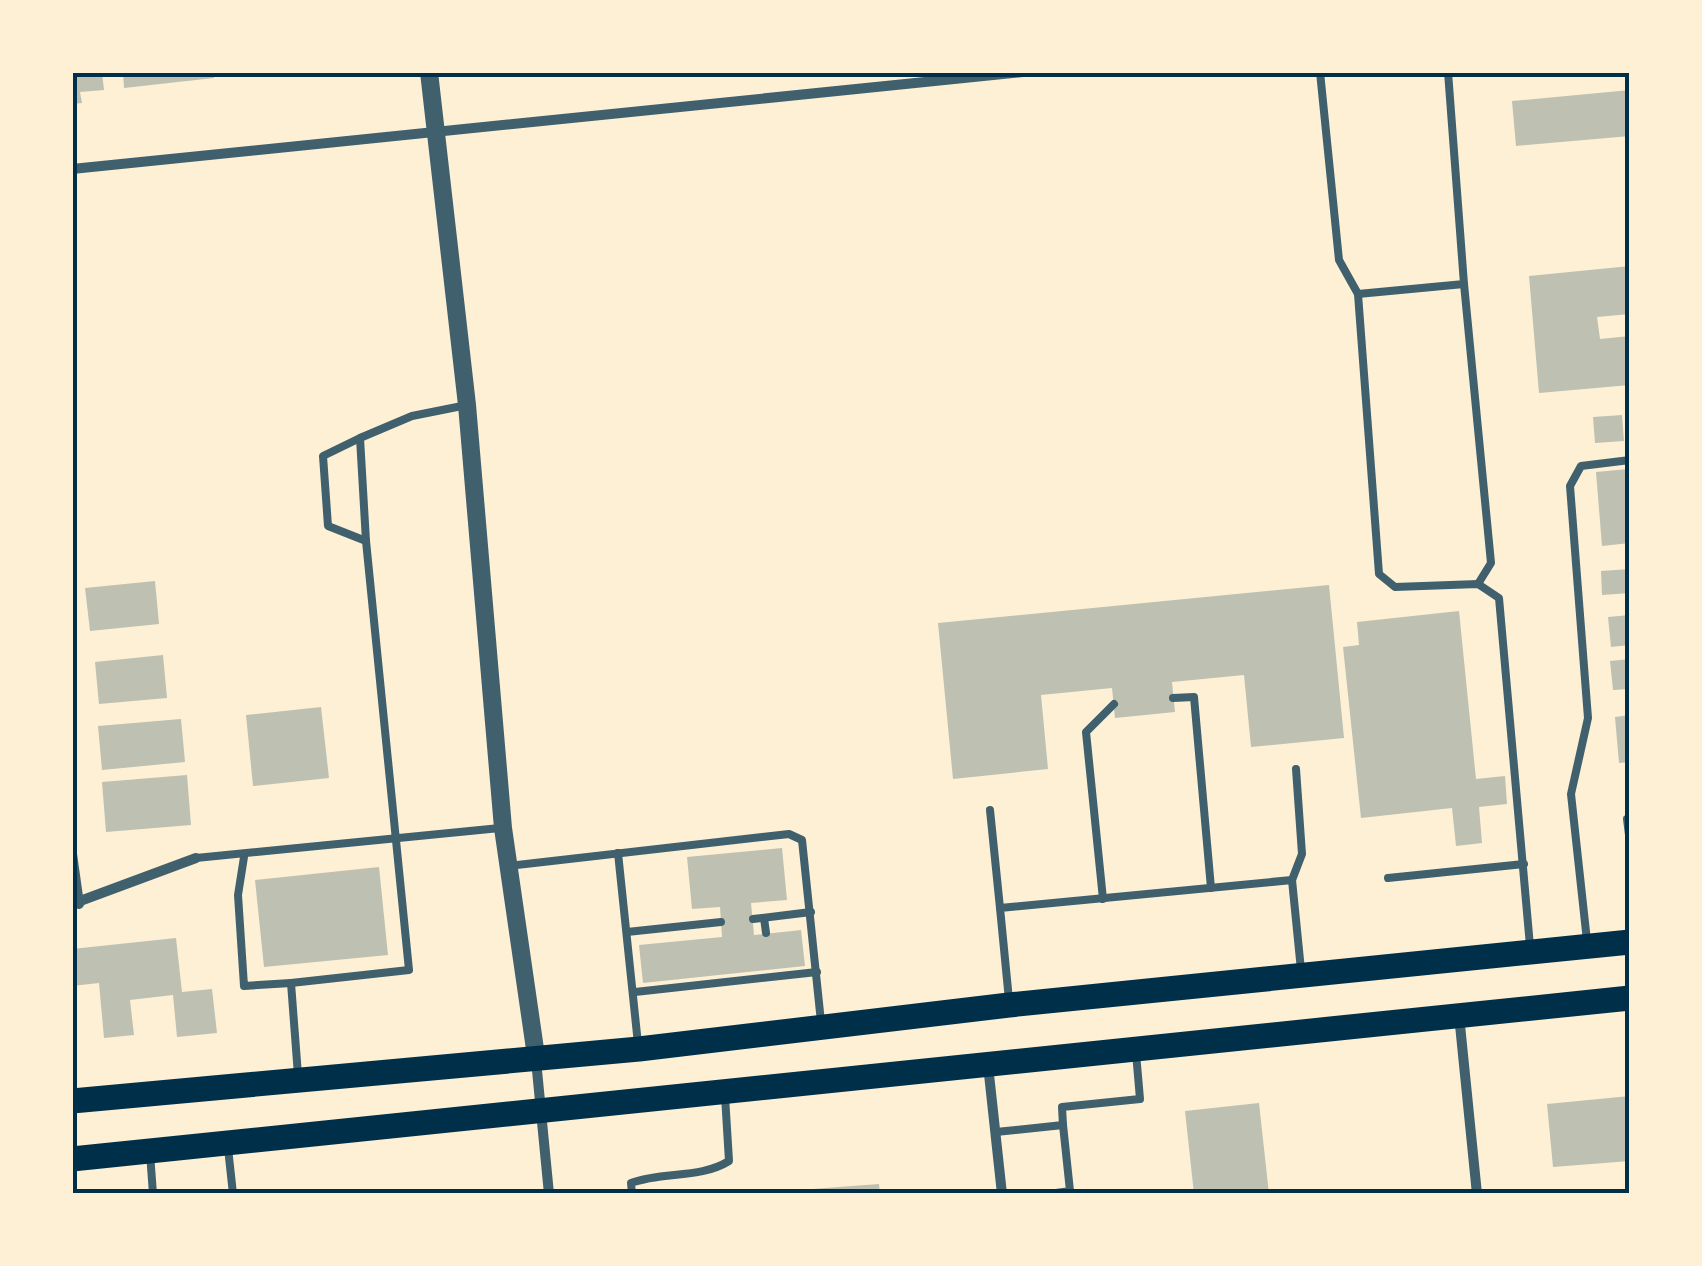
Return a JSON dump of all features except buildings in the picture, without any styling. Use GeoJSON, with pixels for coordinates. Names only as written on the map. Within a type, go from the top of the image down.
{"type":"FeatureCollection","features":[{"type":"Feature","properties":{"kind":"main road"},"geometry":{"type":"LineString","coordinates":[[72,1101],[639,1049],[1009,1005],[1630,942]]}},
{"type":"Feature","properties":{"kind":"main road"},"geometry":{"type":"LineString","coordinates":[[72,1160],[1630,998]]}},
{"type":"Feature","properties":{"kind":"street"},"geometry":{"type":"LineString","coordinates":[[430,72],[466,404],[503,828],[536,1056],[549,1193]]}},
{"type":"Feature","properties":{"kind":"street"},"geometry":{"type":"LineString","coordinates":[[72,169],[1022,72]]}},
{"type":"Feature","properties":{"kind":"street"},"geometry":{"type":"LineString","coordinates":[[72,854],[76,904],[196,858]]}},
{"type":"Feature","properties":{"kind":"street"},"geometry":{"type":"LineString","coordinates":[[1459,1015],[1477,1194]]}},
{"type":"Feature","properties":{"kind":"street"},"geometry":{"type":"LineString","coordinates":[[988,1064],[1002,1194]]}},
{"type":"Feature","properties":{"kind":"lane"},"geometry":{"type":"LineString","coordinates":[[1320,72],[1340,260],[1358,294],[1380,574],[1395,587],[1478,584],[1500,598],[1531,951]]}},
{"type":"Feature","properties":{"kind":"lane"},"geometry":{"type":"LineString","coordinates":[[1448,72],[1490,563],[1478,584]]}},
{"type":"Feature","properties":{"kind":"lane"},"geometry":{"type":"LineString","coordinates":[[1358,294],[1464,284]]}},
{"type":"Feature","properties":{"kind":"lane"},"geometry":{"type":"LineString","coordinates":[[366,541],[328,526],[323,456],[412,416],[466,404]]}},
{"type":"Feature","properties":{"kind":"lane"},"geometry":{"type":"LineString","coordinates":[[244,857],[238,895],[244,986],[409,970],[366,541],[360,438]]}},
{"type":"Feature","properties":{"kind":"lane"},"geometry":{"type":"LineString","coordinates":[[1587,945],[1571,794],[1588,718],[1570,486],[1581,466],[1630,460]]}},
{"type":"Feature","properties":{"kind":"lane"},"geometry":{"type":"LineString","coordinates":[[1173,698],[1194,697],[1211,888]]}},
{"type":"Feature","properties":{"kind":"lane"},"geometry":{"type":"LineString","coordinates":[[1103,899],[1086,732],[1114,704]]}},
{"type":"Feature","properties":{"kind":"lane"},"geometry":{"type":"LineString","coordinates":[[1296,769],[1302,854],[1292,880],[1301,974]]}},
{"type":"Feature","properties":{"kind":"lane"},"geometry":{"type":"LineString","coordinates":[[990,810],[1009,1005]]}},
{"type":"Feature","properties":{"kind":"lane"},"geometry":{"type":"LineString","coordinates":[[1627,819],[1630,843]]}},
{"type":"Feature","properties":{"kind":"lane"},"geometry":{"type":"LineString","coordinates":[[196,858],[244,857],[503,828]]}},
{"type":"Feature","properties":{"kind":"lane"},"geometry":{"type":"LineString","coordinates":[[508,866],[789,834],[802,840],[821,1027]]}},
{"type":"Feature","properties":{"kind":"lane"},"geometry":{"type":"LineString","coordinates":[[618,854],[639,1049]]}},
{"type":"Feature","properties":{"kind":"lane"},"geometry":{"type":"LineString","coordinates":[[1388,878],[1524,864]]}},
{"type":"Feature","properties":{"kind":"lane"},"geometry":{"type":"LineString","coordinates":[[1000,908],[1292,880]]}},
{"type":"Feature","properties":{"kind":"lane"},"geometry":{"type":"LineString","coordinates":[[753,919],[811,912]]}},
{"type":"Feature","properties":{"kind":"lane"},"geometry":{"type":"LineString","coordinates":[[764,918],[766,933]]}},
{"type":"Feature","properties":{"kind":"lane"},"geometry":{"type":"LineString","coordinates":[[628,932],[718,922],[716,938]]}},
{"type":"Feature","properties":{"kind":"lane"},"geometry":{"type":"LineString","coordinates":[[675,927],[677,942]]}},
{"type":"Feature","properties":{"kind":"lane"},"geometry":{"type":"LineString","coordinates":[[635,992],[721,978],[817,972]]}},
{"type":"Feature","properties":{"kind":"lane"},"geometry":{"type":"LineString","coordinates":[[292,983],[299,1079]]}},
{"type":"Feature","properties":{"kind":"lane"},"geometry":{"type":"LineString","coordinates":[[1049,1194],[1070,1191],[1062,1107],[1140,1099],[1135,1048]]}},
{"type":"Feature","properties":{"kind":"lane"},"geometry":{"type":"LineString","coordinates":[[632,1194],[631,1183],[648,1176],[714,1170],[729,1160],[732,1148],[724,1092]]}},
{"type":"Feature","properties":{"kind":"lane"},"geometry":{"type":"LineString","coordinates":[[996,1132],[1063,1125]]}},
{"type":"Feature","properties":{"kind":"lane"},"geometry":{"type":"LineString","coordinates":[[227,1143],[233,1194]]}},
{"type":"Feature","properties":{"kind":"lane"},"geometry":{"type":"LineString","coordinates":[[150,1151],[153,1194]]}},
{"type":"Feature","properties":{"kind":"lane"},"geometry":{"type":"LineString","coordinates":[[539,1194],[549,1193]]}}]}
